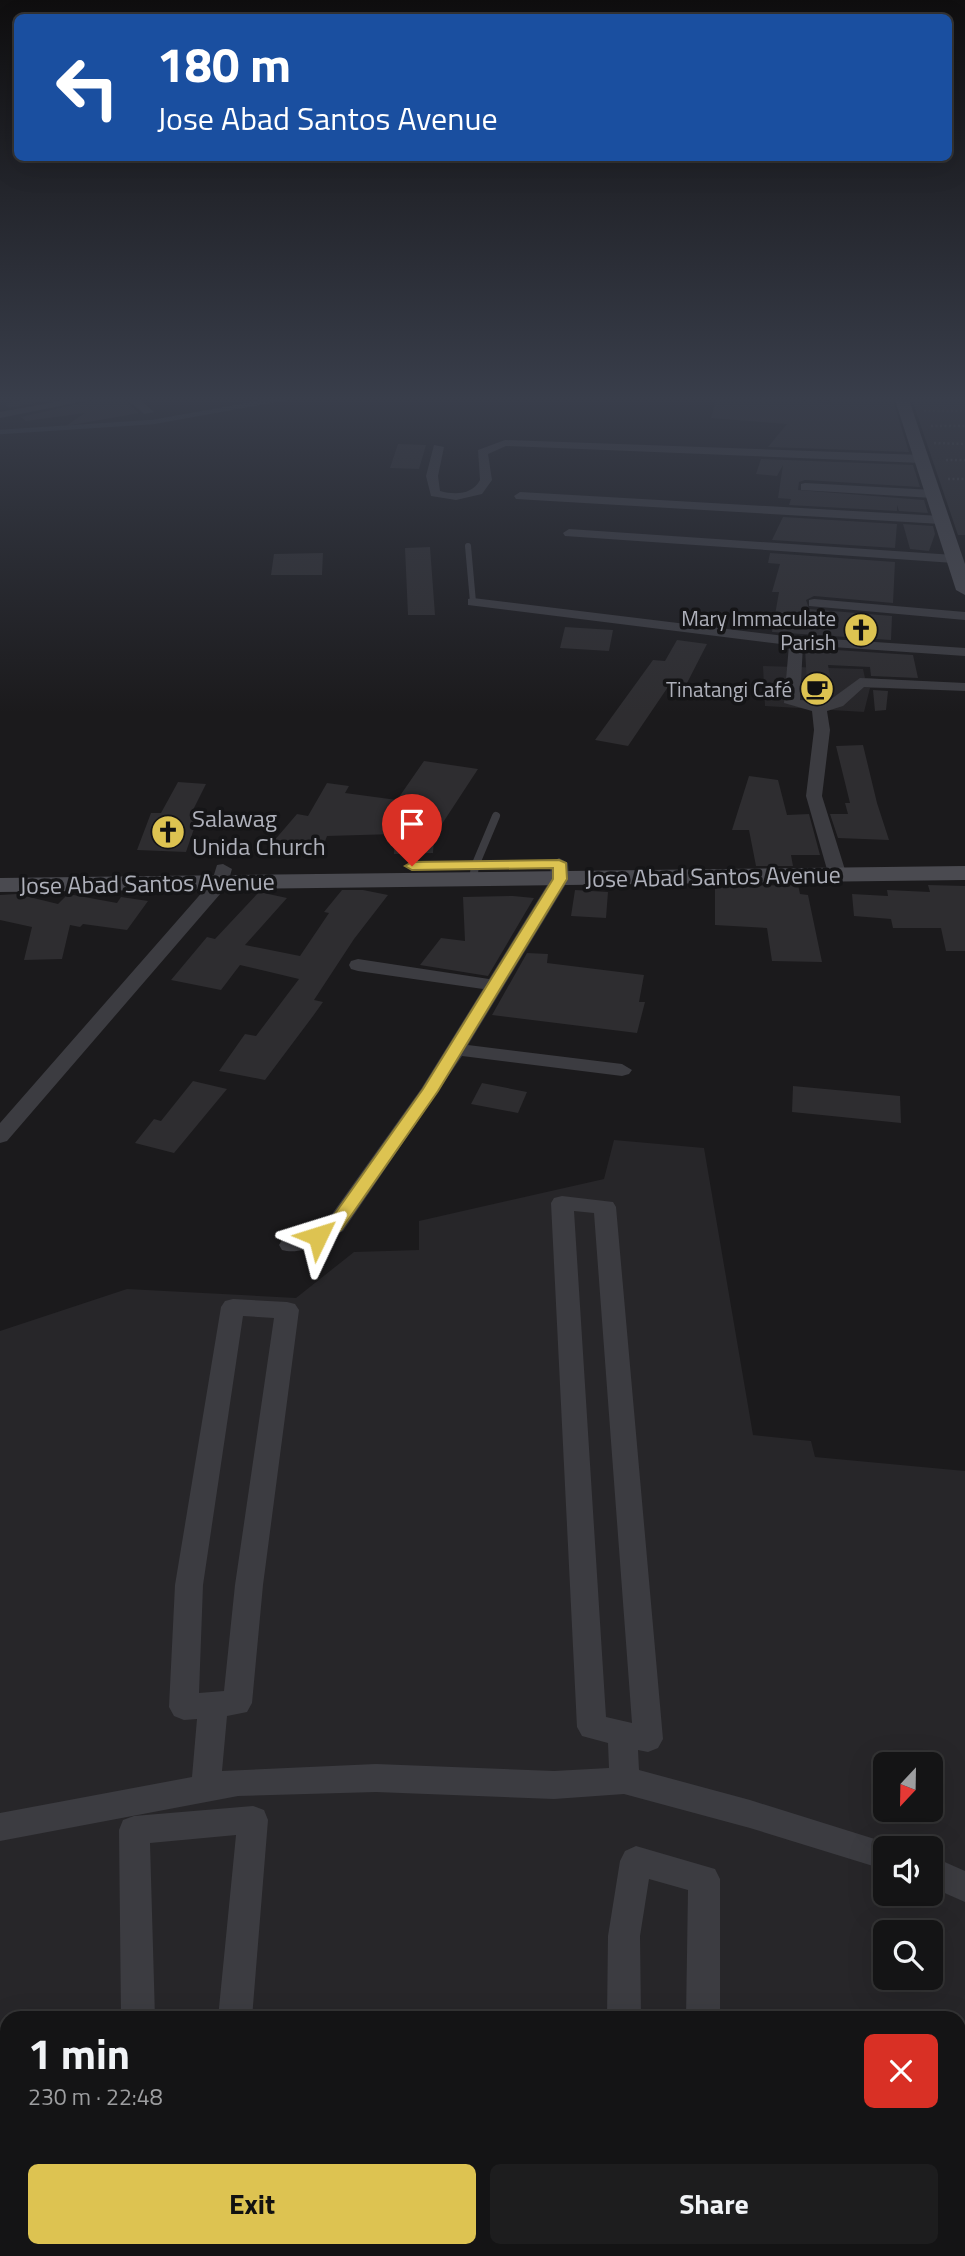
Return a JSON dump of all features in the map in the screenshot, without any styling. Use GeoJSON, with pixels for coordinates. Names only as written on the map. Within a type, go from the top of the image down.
{"type":"FeatureCollection","features":[{"type":"Feature","properties":{"kind":"main road"},"geometry":{"type":"LineString","coordinates":[[936,502],[965,590]]}},
{"type":"Feature","properties":{"kind":"main road","name":"Jose Abad Santos Avenue"},"geometry":{"type":"LineString","coordinates":[[0,885],[222,876],[834,867],[965,860]]}},
{"type":"Feature","properties":{"kind":"main road","name":"Jose Abad Santos Avenue"},"geometry":{"type":"LineString","coordinates":[[834,867],[965,873]]}},
{"type":"Feature","properties":{"kind":"main road","name":"Jose Abad Santos Avenue"},"geometry":{"type":"LineString","coordinates":[[0,871],[222,876]]}},
{"type":"Feature","properties":{"kind":"street"},"geometry":{"type":"LineString","coordinates":[[630,502],[941,520]]}},
{"type":"Feature","properties":{"kind":"street"},"geometry":{"type":"LineString","coordinates":[[569,533],[954,559]]}},
{"type":"Feature","properties":{"kind":"street"},"geometry":{"type":"LineString","coordinates":[[473,602],[796,641],[965,652]]}},
{"type":"Feature","properties":{"kind":"street"},"geometry":{"type":"LineString","coordinates":[[814,603],[965,616]]}},
{"type":"Feature","properties":{"kind":"street"},"geometry":{"type":"LineString","coordinates":[[796,641],[792,703],[833,707],[842,703],[860,682],[965,687]]}},
{"type":"Feature","properties":{"kind":"street"},"geometry":{"type":"LineString","coordinates":[[819,707],[822,730],[814,796],[834,867]]}},
{"type":"Feature","properties":{"kind":"street"},"geometry":{"type":"LineString","coordinates":[[290,1245],[318,1236],[335,1226],[430,1091],[560,871]]}},
{"type":"Feature","properties":{"kind":"street"},"geometry":{"type":"LineString","coordinates":[[0,1136],[222,876]]}},
{"type":"Feature","properties":{"kind":"street"},"geometry":{"type":"LineString","coordinates":[[358,965],[493,985]]}},
{"type":"Feature","properties":{"kind":"street"},"geometry":{"type":"LineString","coordinates":[[455,1049],[622,1070]]}},
{"type":"Feature","properties":{"kind":"street"},"geometry":{"type":"LineString","coordinates":[[562,1203],[605,1207],[649,1739],[622,1733],[592,1727],[562,1203]]}},
{"type":"Feature","properties":{"kind":"street"},"geometry":{"type":"LineString","coordinates":[[233,1307],[287,1310],[249,1584],[237,1703],[213,1705],[184,1707],[189,1585],[233,1307]]}},
{"type":"Feature","properties":{"kind":"street"},"geometry":{"type":"LineString","coordinates":[[206,1788],[213,1705]]}},
{"type":"Feature","properties":{"kind":"street"},"geometry":{"type":"LineString","coordinates":[[622,1733],[624,1780]]}},
{"type":"Feature","properties":{"kind":"street"},"geometry":{"type":"LineString","coordinates":[[0,1827],[238,1782],[376,1778],[554,1785],[624,1780],[750,1814],[873,1852]]}},
{"type":"Feature","properties":{"kind":"street"},"geometry":{"type":"LineString","coordinates":[[138,2011],[134,1830],[253,1820],[236,2011]]}},
{"type":"Feature","properties":{"kind":"street"},"geometry":{"type":"LineString","coordinates":[[624,2011],[624,1936],[636,1861],[704,1879],[703,2011]]}},
{"type":"Feature","properties":{"kind":"street"},"geometry":{"type":"LineString","coordinates":[[943,1877],[965,1887]]}},
{"type":"Feature","properties":{"kind":"lane"},"geometry":{"type":"LineString","coordinates":[[468,546],[473,602]]}},
{"type":"Feature","properties":{"kind":"lane"},"geometry":{"type":"LineString","coordinates":[[474,873],[496,816]]}},
{"type":"Feature","properties":{"kind":"shaded area","name":"Tinatangi Café"},"geometry":{"type":"Polygon","coordinates":[[[763,666],[863,669],[865,678],[965,684],[965,690],[870,688],[864,712],[765,706],[763,666]]]}},
{"type":"Feature","properties":{"kind":"shaded area"},"geometry":{"type":"Polygon","coordinates":[[[614,1140],[704,1148],[753,1435],[811,1441],[815,1457],[965,1471],[965,2011],[0,2011],[0,1331],[127,1289],[296,1298],[354,1252],[419,1250],[419,1221],[604,1179],[614,1140]]]}},
{"type":"Feature","properties":{"kind":"building"},"geometry":{"type":"Polygon","coordinates":[[[790,502],[925,502],[928,513],[899,511],[897,505],[897,511],[789,505],[790,502]]]}},
{"type":"Feature","properties":{"kind":"building"},"geometry":{"type":"Polygon","coordinates":[[[947,502],[965,502],[965,535],[958,535],[947,502]]]}},
{"type":"Feature","properties":{"kind":"building"},"geometry":{"type":"Polygon","coordinates":[[[783,517],[897,524],[895,548],[772,540],[783,517]]]}},
{"type":"Feature","properties":{"kind":"building"},"geometry":{"type":"Polygon","coordinates":[[[903,524],[933,526],[935,534],[929,551],[910,549],[903,524]]]}},
{"type":"Feature","properties":{"kind":"building"},"geometry":{"type":"Polygon","coordinates":[[[430,547],[435,615],[408,615],[405,548],[430,547]]]}},
{"type":"Feature","properties":{"kind":"building"},"geometry":{"type":"Polygon","coordinates":[[[323,553],[322,575],[271,575],[274,554],[323,553]]]}},
{"type":"Feature","properties":{"kind":"building"},"geometry":{"type":"Polygon","coordinates":[[[770,553],[895,562],[893,603],[814,596],[806,600],[809,609],[892,616],[891,640],[772,632],[779,592],[772,592],[780,564],[768,563],[770,553]]]}},
{"type":"Feature","properties":{"kind":"building"},"geometry":{"type":"Polygon","coordinates":[[[565,627],[613,630],[609,651],[560,648],[565,627]]]}},
{"type":"Feature","properties":{"kind":"building"},"geometry":{"type":"Polygon","coordinates":[[[677,640],[707,644],[687,683],[672,681],[628,746],[595,740],[653,660],[665,661],[677,640]]]}},
{"type":"Feature","properties":{"kind":"building"},"geometry":{"type":"Polygon","coordinates":[[[805,648],[913,655],[918,678],[871,676],[870,667],[828,665],[832,687],[807,686],[805,648]]]}},
{"type":"Feature","properties":{"kind":"building"},"geometry":{"type":"Polygon","coordinates":[[[873,690],[888,691],[886,710],[875,711],[873,690]]]}},
{"type":"Feature","properties":{"kind":"building"},"geometry":{"type":"Polygon","coordinates":[[[863,745],[889,840],[838,838],[830,814],[848,814],[845,803],[850,803],[836,746],[863,745]]]}},
{"type":"Feature","properties":{"kind":"building"},"geometry":{"type":"Polygon","coordinates":[[[424,761],[478,769],[442,824],[435,823],[433,853],[394,854],[395,834],[327,836],[321,852],[267,849],[297,814],[308,816],[327,783],[349,786],[345,793],[397,800],[424,761]]]}},
{"type":"Feature","properties":{"kind":"building"},"geometry":{"type":"Polygon","coordinates":[[[749,776],[778,780],[787,815],[809,814],[820,855],[791,855],[793,866],[756,866],[749,830],[732,830],[749,776]]]}},
{"type":"Feature","properties":{"kind":"building","name":"Salawag Unida Church"},"geometry":{"type":"Polygon","coordinates":[[[178,782],[206,784],[191,814],[199,814],[186,852],[137,850],[151,813],[161,813],[178,782]]]}},
{"type":"Feature","properties":{"kind":"building"},"geometry":{"type":"Polygon","coordinates":[[[798,885],[800,894],[808,895],[822,962],[772,961],[767,928],[715,925],[715,886],[798,885]]]}},
{"type":"Feature","properties":{"kind":"building"},"geometry":{"type":"Polygon","coordinates":[[[928,885],[965,886],[965,951],[946,951],[941,928],[893,928],[891,919],[854,916],[852,894],[888,896],[887,890],[930,892],[928,885]]]}},
{"type":"Feature","properties":{"kind":"building"},"geometry":{"type":"Polygon","coordinates":[[[342,890],[363,890],[388,895],[354,939],[314,1000],[323,1002],[265,1080],[219,1071],[245,1034],[256,1036],[299,979],[240,965],[221,990],[171,980],[207,937],[215,939],[259,892],[287,898],[245,945],[300,956],[329,913],[324,912],[342,890]]]}},
{"type":"Feature","properties":{"kind":"building"},"geometry":{"type":"Polygon","coordinates":[[[575,890],[608,892],[606,918],[571,916],[575,890]]]}},
{"type":"Feature","properties":{"kind":"building"},"geometry":{"type":"Polygon","coordinates":[[[17,894],[58,904],[68,894],[117,903],[121,897],[148,901],[127,930],[83,924],[80,927],[70,925],[62,959],[24,960],[32,927],[0,920],[0,895],[17,894]]]}},
{"type":"Feature","properties":{"kind":"building"},"geometry":{"type":"Polygon","coordinates":[[[463,897],[534,898],[488,976],[420,965],[441,938],[465,941],[463,897]]]}},
{"type":"Feature","properties":{"kind":"building"},"geometry":{"type":"Polygon","coordinates":[[[527,953],[548,954],[547,963],[644,975],[639,1002],[645,1002],[637,1033],[492,1015],[527,953]]]}},
{"type":"Feature","properties":{"kind":"building"},"geometry":{"type":"Polygon","coordinates":[[[193,1081],[227,1089],[174,1153],[135,1143],[154,1119],[161,1121],[193,1081]]]}},
{"type":"Feature","properties":{"kind":"building"},"geometry":{"type":"Polygon","coordinates":[[[482,1083],[527,1092],[518,1113],[471,1104],[482,1083]]]}},
{"type":"Feature","properties":{"kind":"building"},"geometry":{"type":"Polygon","coordinates":[[[793,1086],[900,1096],[901,1123],[792,1112],[793,1086]]]}},
{"type":"Feature","properties":{"kind":"place","name":"Mary Immaculate Parish"},"geometry":{"type":"Point","coordinates":[861,630]}},
{"type":"Feature","properties":{"kind":"place","name":"Tinatangi Café"},"geometry":{"type":"Point","coordinates":[817,689]}},
{"type":"Feature","properties":{"kind":"place","name":"Salawag Unida Church"},"geometry":{"type":"Point","coordinates":[168,832]}},
{"type":"Feature","properties":{"kind":"route"},"geometry":{"type":"LineString","coordinates":[[318,1236],[335,1226],[430,1091],[560,879],[559,863],[412,866]]}}]}
